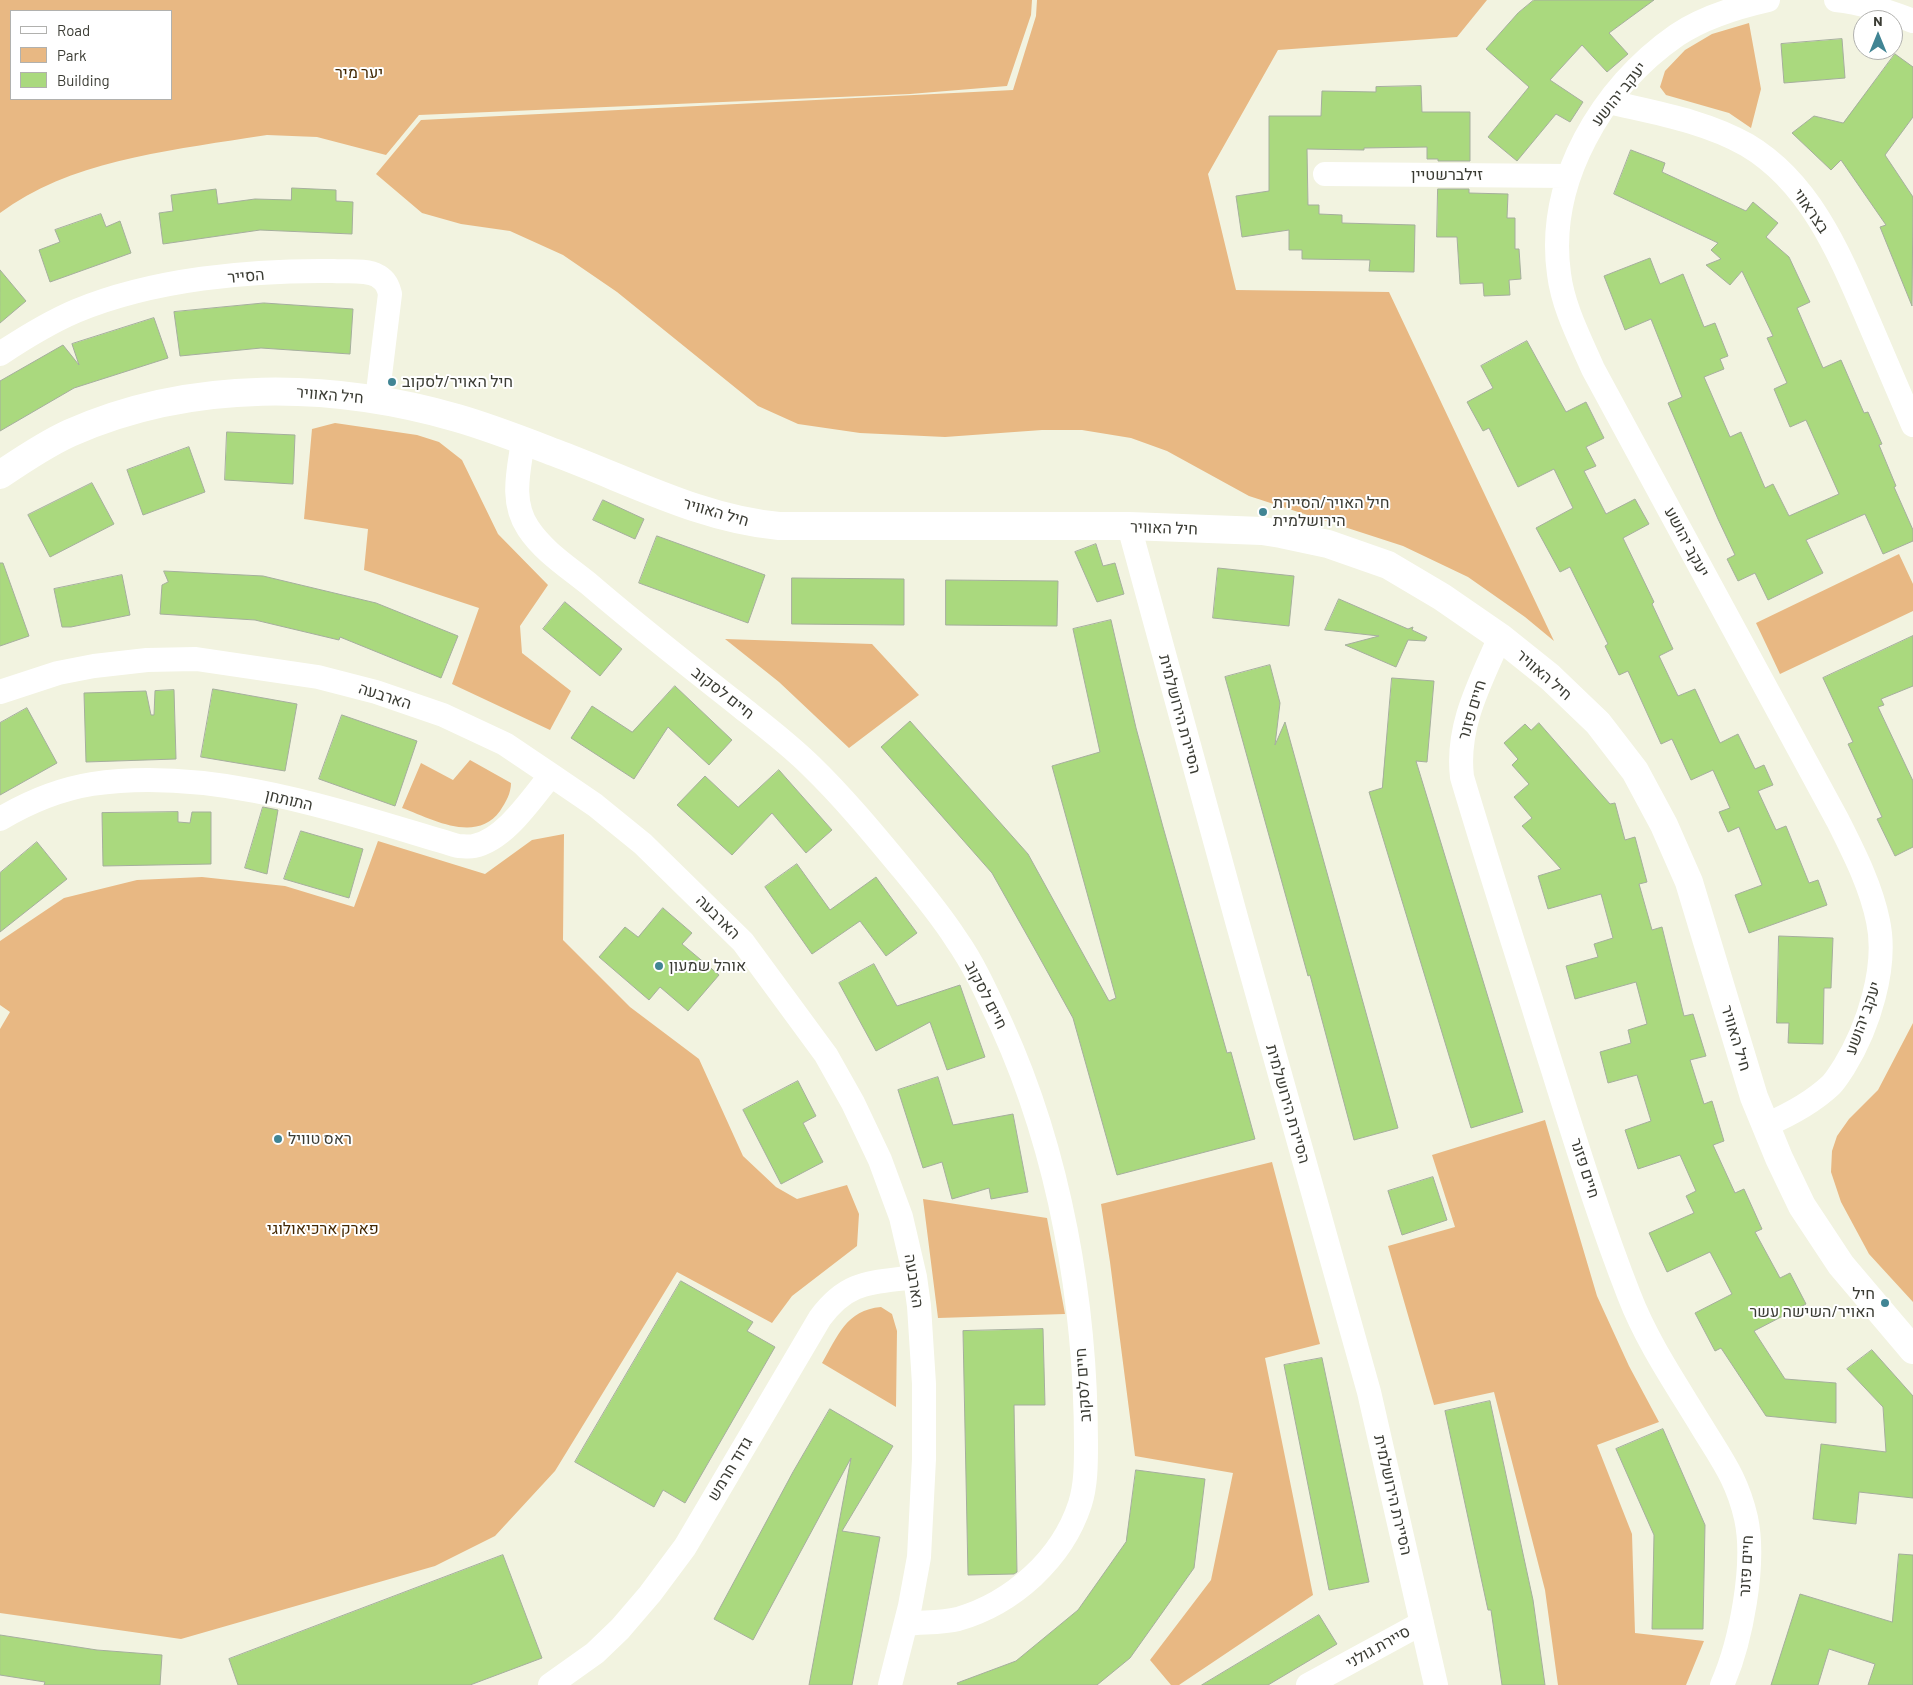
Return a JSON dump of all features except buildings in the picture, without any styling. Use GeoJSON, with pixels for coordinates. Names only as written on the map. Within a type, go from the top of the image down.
{"type":"FeatureCollection","features":[{"type":"Feature","properties":{"kind":"street","name":"יעקב יהושע"},"geometry":{"type":"LineString","coordinates":[[1766,1124],[1790,1115],[1817,1097],[1832,1084],[1853,1051],[1873,1000],[1878,977],[1880,948],[1878,921],[1859,864],[1838,821],[1593,370],[1566,306],[1559,275],[1557,230],[1561,203],[1569,176],[1584,141],[1597,118],[1620,88],[1649,57],[1678,34],[1714,16],[1744,5],[1768,0]]}},
{"type":"Feature","properties":{"kind":"street"},"geometry":{"type":"LineString","coordinates":[[1836,0],[1888,11],[1913,21]]}},
{"type":"Feature","properties":{"kind":"street","name":"בצראווי"},"geometry":{"type":"LineString","coordinates":[[1610,102],[1686,120],[1728,136],[1748,146],[1767,160],[1796,188],[1820,220],[1839,256],[1913,426]]}},
{"type":"Feature","properties":{"kind":"street","name":"זילברשטיין"},"geometry":{"type":"LineString","coordinates":[[1325,174],[1569,176]]}},
{"type":"Feature","properties":{"kind":"street","name":"הסייר"},"geometry":{"type":"LineString","coordinates":[[0,354],[36,330],[76,311],[115,298],[156,288],[248,275],[308,271],[362,272],[377,275],[387,283],[390,294],[377,400]]}},
{"type":"Feature","properties":{"kind":"street","name":"חיל האוויר"},"geometry":{"type":"LineString","coordinates":[[0,475],[70,433],[138,409],[205,396],[250,392],[296,391],[377,400],[457,418],[523,440],[680,503],[734,520],[759,524],[779,526],[1129,526],[1262,531],[1328,544],[1388,565],[1442,597],[1500,637],[1550,677],[1598,723],[1635,771],[1664,825],[1689,882],[1754,1097],[1802,1206],[1841,1265],[1913,1350]]}},
{"type":"Feature","properties":{"kind":"street","name":"חיים לסקוב"},"geometry":{"type":"LineString","coordinates":[[523,440],[516,484],[518,506],[526,526],[541,545],[639,627],[809,763],[866,825],[957,940],[984,986],[1011,1045],[1034,1104],[1057,1185],[1076,1296],[1086,1423],[1086,1467],[1080,1503],[1069,1530],[1055,1551],[1034,1576],[1007,1597],[955,1620],[906,1624]]}},
{"type":"Feature","properties":{"kind":"street","name":"הסיירת הירושלמית"},"geometry":{"type":"LineString","coordinates":[[1129,526],[1369,1392],[1436,1685]]}},
{"type":"Feature","properties":{"kind":"street","name":"חיים פזנר"},"geometry":{"type":"LineString","coordinates":[[1500,637],[1474,694],[1463,731],[1460,756],[1462,777],[1562,1099],[1630,1297],[1653,1347],[1726,1464],[1739,1495],[1749,1535],[1748,1578],[1743,1612],[1729,1670],[1722,1685]]}},
{"type":"Feature","properties":{"kind":"street","name":"הארבעה"},"geometry":{"type":"LineString","coordinates":[[0,692],[94,666],[146,660],[196,659],[318,677],[376,692],[443,716],[505,744],[551,775],[595,806],[650,851],[743,942],[826,1055],[853,1103],[876,1152],[901,1218],[915,1277],[919,1306],[924,1384],[924,1459],[919,1557],[906,1624],[890,1685]]}},
{"type":"Feature","properties":{"kind":"street","name":"התותחן"},"geometry":{"type":"LineString","coordinates":[[0,819],[13,811],[57,793],[90,784],[123,781],[168,782],[250,790],[359,816],[458,846],[475,846],[495,837],[501,832],[551,775]]}},
{"type":"Feature","properties":{"kind":"street","name":"גדוד חרמש"},"geometry":{"type":"LineString","coordinates":[[550,1685],[595,1653],[620,1629],[656,1586],[684,1547],[820,1318],[832,1302],[845,1292],[864,1284],[915,1277]]}},
{"type":"Feature","properties":{"kind":"street","name":"סיירת גולני"},"geometry":{"type":"LineString","coordinates":[[1308,1685],[1422,1623]]}},
{"type":"Feature","properties":{"kind":"green space","name":"יער מיר"},"geometry":{"type":"Polygon","coordinates":[[[0,0],[1032,0],[1031,15],[1007,86],[910,94],[419,115],[386,155],[317,137],[267,135],[183,148],[118,161],[86,170],[27,196],[0,213],[0,0]]]}},
{"type":"Feature","properties":{"kind":"green space"},"geometry":{"type":"Polygon","coordinates":[[[1037,0],[1487,0],[1457,37],[1278,50],[1208,174],[1236,290],[1389,292],[1554,641],[1525,617],[1468,577],[1403,546],[1249,496],[1167,451],[1131,438],[1082,430],[1042,430],[945,437],[860,433],[798,424],[758,406],[617,292],[563,255],[510,231],[461,224],[422,213],[376,174],[421,120],[1013,90],[1036,16],[1037,0]]]}},
{"type":"Feature","properties":{"kind":"green space"},"geometry":{"type":"Polygon","coordinates":[[[1749,23],[1761,89],[1751,128],[1729,113],[1666,95],[1660,87],[1665,71],[1685,50],[1712,34],[1749,23]]]}},
{"type":"Feature","properties":{"kind":"green space"},"geometry":{"type":"Polygon","coordinates":[[[335,423],[417,435],[439,442],[462,460],[498,534],[548,585],[520,626],[522,653],[571,691],[550,730],[452,684],[479,608],[364,570],[368,529],[304,519],[312,429],[335,423]]]}},
{"type":"Feature","properties":{"kind":"green space"},"geometry":{"type":"Polygon","coordinates":[[[1899,554],[1913,584],[1913,611],[1780,674],[1756,623],[1899,554]]]}},
{"type":"Feature","properties":{"kind":"green space"},"geometry":{"type":"Polygon","coordinates":[[[725,639],[872,644],[919,695],[849,748],[779,682],[725,639]]]}},
{"type":"Feature","properties":{"kind":"green space"},"geometry":{"type":"Polygon","coordinates":[[[470,760],[511,783],[509,794],[504,804],[490,821],[479,826],[453,826],[402,808],[421,763],[453,780],[470,760]]]}},
{"type":"Feature","properties":{"kind":"green space","name":"פארק ארכיאולוגי"},"geometry":{"type":"Polygon","coordinates":[[[564,834],[563,940],[630,1007],[699,1059],[743,1156],[776,1187],[797,1199],[847,1185],[859,1214],[857,1246],[792,1296],[772,1323],[677,1272],[555,1471],[495,1536],[435,1566],[181,1639],[0,1613],[0,1029],[10,1012],[0,1005],[0,941],[64,898],[137,880],[202,877],[285,886],[354,907],[378,841],[485,874],[532,840],[564,834]]]}},
{"type":"Feature","properties":{"kind":"green space"},"geometry":{"type":"Polygon","coordinates":[[[1913,1023],[1913,1302],[1869,1254],[1841,1202],[1831,1172],[1832,1151],[1837,1136],[1849,1119],[1878,1090],[1913,1023]]]}},
{"type":"Feature","properties":{"kind":"green space"},"geometry":{"type":"Polygon","coordinates":[[[1545,1120],[1597,1296],[1629,1366],[1659,1422],[1597,1445],[1632,1534],[1635,1633],[1704,1641],[1686,1685],[1558,1685],[1545,1590],[1494,1392],[1434,1405],[1388,1246],[1455,1227],[1432,1155],[1545,1120]]]}},
{"type":"Feature","properties":{"kind":"green space"},"geometry":{"type":"Polygon","coordinates":[[[1272,1162],[1320,1344],[1265,1358],[1313,1595],[1179,1685],[1171,1685],[1150,1660],[1211,1580],[1233,1473],[1135,1456],[1101,1204],[1272,1162]]]}},
{"type":"Feature","properties":{"kind":"green space"},"geometry":{"type":"Polygon","coordinates":[[[923,1199],[1047,1218],[1065,1314],[938,1318],[923,1199]]]}},
{"type":"Feature","properties":{"kind":"green space"},"geometry":{"type":"Polygon","coordinates":[[[881,1307],[892,1314],[897,1331],[896,1407],[822,1363],[838,1334],[851,1319],[869,1309],[881,1307]]]}},
{"type":"Feature","properties":{"kind":"place","name":"חיל האויר/לסקוב"},"geometry":{"type":"Point","coordinates":[392,382]}},
{"type":"Feature","properties":{"kind":"place","name":"חיל האויר/הסיירת הירושלמית"},"geometry":{"type":"Point","coordinates":[1263,512]}},
{"type":"Feature","properties":{"kind":"place","name":"אוהל שמעון"},"geometry":{"type":"Point","coordinates":[659,966]}},
{"type":"Feature","properties":{"kind":"place","name":"ראס טוויל"},"geometry":{"type":"Point","coordinates":[278,1139]}},
{"type":"Feature","properties":{"kind":"place","name":"חיל האויר/השישה עשר"},"geometry":{"type":"Point","coordinates":[1885,1303]}}]}
